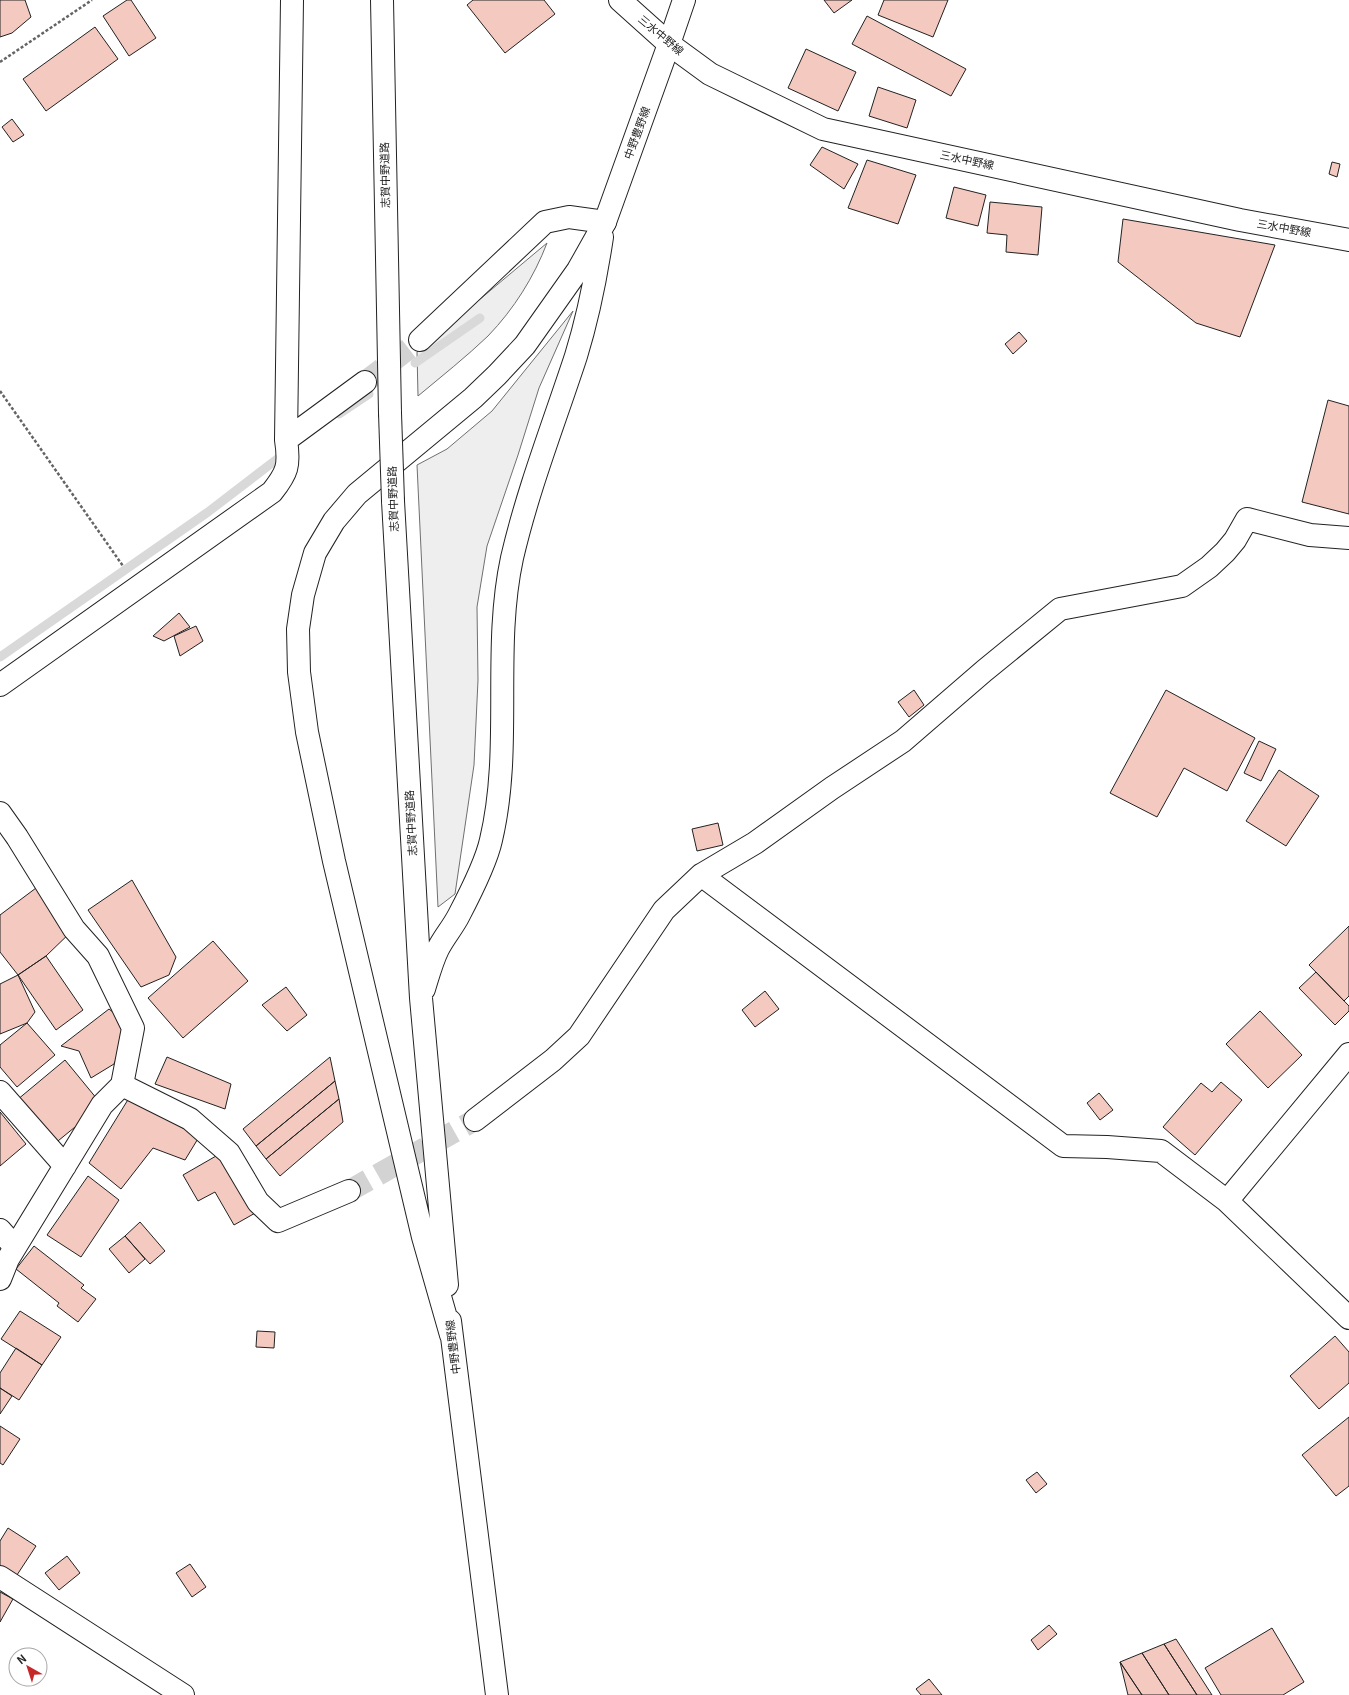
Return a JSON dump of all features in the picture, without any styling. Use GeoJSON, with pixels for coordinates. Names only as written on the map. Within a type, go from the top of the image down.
{"type":"FeatureCollection","features":[{"type":"Feature","properties":{"kind":"main road"},"geometry":{"type":"LineString","coordinates":[[0,685],[272,492],[284,476],[287,449],[292,0]]}},
{"type":"Feature","properties":{"kind":"main road","name":"志賀中野道路"},"geometry":{"type":"LineString","coordinates":[[382,0],[393,501],[420,998]]}},
{"type":"Feature","properties":{"kind":"main road","name":"三水中野線"},"geometry":{"type":"LineString","coordinates":[[620,0],[669,44],[710,74],[823,129],[1240,220],[1349,240]]}},
{"type":"Feature","properties":{"kind":"main road","name":"中野豊野線"},"geometry":{"type":"LineString","coordinates":[[605,222],[684,0]]}},
{"type":"Feature","properties":{"kind":"main road"},"geometry":{"type":"LineString","coordinates":[[420,340],[545,222],[570,216],[605,222]]}},
{"type":"Feature","properties":{"kind":"main road"},"geometry":{"type":"LineString","coordinates":[[420,998],[438,949],[462,909],[476,881],[491,841],[499,799],[502,710],[502,637],[511,564],[518,532],[536,472],[576,354],[587,314],[605,222]]}},
{"type":"Feature","properties":{"kind":"main road"},"geometry":{"type":"LineString","coordinates":[[451,1335],[423,1238],[334,860],[307,732],[299,672],[298,629],[303,595],[315,553],[334,521],[357,494],[472,398],[525,345],[578,270],[605,222]]}},
{"type":"Feature","properties":{"kind":"main road"},"geometry":{"type":"LineString","coordinates":[[287,449],[365,382]]}},
{"type":"Feature","properties":{"kind":"main road"},"geometry":{"type":"LineString","coordinates":[[475,1120],[553,1060],[579,1036],[664,910],[701,875],[755,843],[832,788],[903,741],[984,671],[1060,609],[1182,586],[1209,567],[1225,552],[1235,540],[1247,518],[1310,535],[1349,538]]}},
{"type":"Feature","properties":{"kind":"main road"},"geometry":{"type":"LineString","coordinates":[[0,813],[17,837],[74,929],[98,956],[133,1028],[122,1085],[102,1105],[15,1247],[8,1259],[0,1279]]}},
{"type":"Feature","properties":{"kind":"main road"},"geometry":{"type":"LineString","coordinates":[[701,875],[1063,1146],[1107,1147],[1161,1151],[1227,1201],[1349,1318]]}},
{"type":"Feature","properties":{"kind":"main road","name":"中野豊野線"},"geometry":{"type":"LineString","coordinates":[[420,998],[451,1335],[497,1695]]}},
{"type":"Feature","properties":{"kind":"main road"},"geometry":{"type":"LineString","coordinates":[[1227,1201],[1349,1054]]}},
{"type":"Feature","properties":{"kind":"main road"},"geometry":{"type":"LineString","coordinates":[[122,1085],[190,1119],[229,1153],[258,1202],[278,1221],[349,1191]]}},
{"type":"Feature","properties":{"kind":"main road"},"geometry":{"type":"LineString","coordinates":[[0,1092],[64,1166]]}},
{"type":"Feature","properties":{"kind":"main road"},"geometry":{"type":"LineString","coordinates":[[0,1230],[15,1247]]}},
{"type":"Feature","properties":{"kind":"main road"},"geometry":{"type":"LineString","coordinates":[[0,1577],[183,1695]]}},
{"type":"Feature","properties":{"kind":"path"},"geometry":{"type":"LineString","coordinates":[[0,62],[92,0]]}},
{"type":"Feature","properties":{"kind":"path"},"geometry":{"type":"LineString","coordinates":[[0,391],[122,564]]}},
{"type":"Feature","properties":{"kind":"shaded area"},"geometry":{"type":"Polygon","coordinates":[[[547,243],[536,268],[515,304],[497,326],[488,336],[418,396],[417,352],[547,243]]]}},
{"type":"Feature","properties":{"kind":"shaded area"},"geometry":{"type":"Polygon","coordinates":[[[573,311],[539,388],[487,546],[477,607],[478,680],[474,765],[455,894],[438,907],[417,465],[447,449],[492,411],[573,311]]]}},
{"type":"Feature","properties":{"kind":"building"},"geometry":{"type":"Polygon","coordinates":[[[0,0],[25,0],[31,17],[12,33],[0,37],[0,0]]]}},
{"type":"Feature","properties":{"kind":"building"},"geometry":{"type":"Polygon","coordinates":[[[127,0],[131,0],[156,38],[129,56],[103,16],[127,0]]]}},
{"type":"Feature","properties":{"kind":"building"},"geometry":{"type":"Polygon","coordinates":[[[473,0],[544,0],[555,14],[505,53],[467,5],[473,0]]]}},
{"type":"Feature","properties":{"kind":"building"},"geometry":{"type":"Polygon","coordinates":[[[824,0],[852,0],[834,13],[824,0]]]}},
{"type":"Feature","properties":{"kind":"building"},"geometry":{"type":"Polygon","coordinates":[[[884,0],[948,0],[933,37],[878,15],[884,0]]]}},
{"type":"Feature","properties":{"kind":"building"},"geometry":{"type":"Polygon","coordinates":[[[867,16],[966,69],[951,96],[852,44],[867,16]]]}},
{"type":"Feature","properties":{"kind":"building"},"geometry":{"type":"Polygon","coordinates":[[[95,27],[118,59],[46,111],[23,79],[95,27]]]}},
{"type":"Feature","properties":{"kind":"building"},"geometry":{"type":"Polygon","coordinates":[[[806,49],[856,72],[838,111],[788,88],[806,49]]]}},
{"type":"Feature","properties":{"kind":"building"},"geometry":{"type":"Polygon","coordinates":[[[878,87],[916,100],[907,128],[869,116],[878,87]]]}},
{"type":"Feature","properties":{"kind":"building"},"geometry":{"type":"Polygon","coordinates":[[[12,119],[24,135],[13,142],[2,127],[12,119]]]}},
{"type":"Feature","properties":{"kind":"building"},"geometry":{"type":"Polygon","coordinates":[[[822,147],[858,164],[844,189],[810,165],[822,147]]]}},
{"type":"Feature","properties":{"kind":"building"},"geometry":{"type":"Polygon","coordinates":[[[867,160],[916,175],[898,224],[848,208],[867,160]]]}},
{"type":"Feature","properties":{"kind":"building"},"geometry":{"type":"Polygon","coordinates":[[[1332,162],[1340,164],[1337,177],[1329,174],[1332,162]]]}},
{"type":"Feature","properties":{"kind":"building"},"geometry":{"type":"Polygon","coordinates":[[[954,187],[986,195],[978,226],[946,218],[954,187]]]}},
{"type":"Feature","properties":{"kind":"building"},"geometry":{"type":"Polygon","coordinates":[[[990,202],[1042,207],[1038,255],[1006,252],[1007,235],[987,233],[990,202]]]}},
{"type":"Feature","properties":{"kind":"building"},"geometry":{"type":"Polygon","coordinates":[[[1123,219],[1275,245],[1240,337],[1196,323],[1118,262],[1123,219]]]}},
{"type":"Feature","properties":{"kind":"building"},"geometry":{"type":"Polygon","coordinates":[[[1019,332],[1027,341],[1013,354],[1005,344],[1019,332]]]}},
{"type":"Feature","properties":{"kind":"building"},"geometry":{"type":"Polygon","coordinates":[[[1328,400],[1349,406],[1349,514],[1302,502],[1328,400]]]}},
{"type":"Feature","properties":{"kind":"building"},"geometry":{"type":"Polygon","coordinates":[[[179,613],[190,627],[164,641],[153,636],[179,613]]]}},
{"type":"Feature","properties":{"kind":"building"},"geometry":{"type":"Polygon","coordinates":[[[196,626],[203,641],[180,656],[174,636],[196,626]]]}},
{"type":"Feature","properties":{"kind":"building"},"geometry":{"type":"Polygon","coordinates":[[[914,690],[924,705],[909,717],[898,702],[914,690]]]}},
{"type":"Feature","properties":{"kind":"building"},"geometry":{"type":"Polygon","coordinates":[[[1166,690],[1255,738],[1227,791],[1184,768],[1157,817],[1110,793],[1166,690]]]}},
{"type":"Feature","properties":{"kind":"building"},"geometry":{"type":"Polygon","coordinates":[[[1259,741],[1276,749],[1261,781],[1244,773],[1259,741]]]}},
{"type":"Feature","properties":{"kind":"building"},"geometry":{"type":"Polygon","coordinates":[[[1279,770],[1319,796],[1286,846],[1246,821],[1279,770]]]}},
{"type":"Feature","properties":{"kind":"building"},"geometry":{"type":"Polygon","coordinates":[[[718,823],[723,845],[697,851],[692,829],[718,823]]]}},
{"type":"Feature","properties":{"kind":"building"},"geometry":{"type":"Polygon","coordinates":[[[132,880],[176,957],[169,975],[141,987],[88,910],[132,880]]]}},
{"type":"Feature","properties":{"kind":"building"},"geometry":{"type":"Polygon","coordinates":[[[40,885],[74,929],[46,956],[18,975],[0,952],[0,915],[40,885]]]}},
{"type":"Feature","properties":{"kind":"building"},"geometry":{"type":"Polygon","coordinates":[[[1349,926],[1349,996],[1344,1001],[1309,965],[1349,926]]]}},
{"type":"Feature","properties":{"kind":"building"},"geometry":{"type":"Polygon","coordinates":[[[213,941],[248,981],[183,1038],[148,998],[213,941]]]}},
{"type":"Feature","properties":{"kind":"building"},"geometry":{"type":"Polygon","coordinates":[[[46,956],[83,1010],[56,1030],[18,975],[46,956]]]}},
{"type":"Feature","properties":{"kind":"building"},"geometry":{"type":"Polygon","coordinates":[[[1316,972],[1349,1006],[1349,1011],[1335,1025],[1299,988],[1316,972]]]}},
{"type":"Feature","properties":{"kind":"building"},"geometry":{"type":"Polygon","coordinates":[[[18,975],[35,1012],[27,1023],[0,1034],[0,984],[18,975]]]}},
{"type":"Feature","properties":{"kind":"building"},"geometry":{"type":"Polygon","coordinates":[[[286,987],[307,1015],[287,1031],[262,1005],[286,987]]]}},
{"type":"Feature","properties":{"kind":"building"},"geometry":{"type":"Polygon","coordinates":[[[765,991],[779,1009],[755,1027],[742,1010],[765,991]]]}},
{"type":"Feature","properties":{"kind":"building"},"geometry":{"type":"Polygon","coordinates":[[[109,1009],[133,1028],[114,1064],[91,1078],[79,1051],[61,1046],[109,1009]]]}},
{"type":"Feature","properties":{"kind":"building"},"geometry":{"type":"Polygon","coordinates":[[[1260,1011],[1302,1055],[1268,1088],[1226,1044],[1260,1011]]]}},
{"type":"Feature","properties":{"kind":"building"},"geometry":{"type":"Polygon","coordinates":[[[27,1023],[55,1055],[17,1087],[0,1067],[0,1045],[27,1023]]]}},
{"type":"Feature","properties":{"kind":"building"},"geometry":{"type":"Polygon","coordinates":[[[167,1057],[231,1084],[225,1109],[155,1084],[167,1057]]]}},
{"type":"Feature","properties":{"kind":"building"},"geometry":{"type":"Polygon","coordinates":[[[330,1057],[335,1081],[256,1146],[243,1129],[330,1057]]]}},
{"type":"Feature","properties":{"kind":"building"},"geometry":{"type":"Polygon","coordinates":[[[65,1060],[102,1105],[53,1145],[17,1100],[65,1060]]]}},
{"type":"Feature","properties":{"kind":"building"},"geometry":{"type":"Polygon","coordinates":[[[335,1081],[339,1099],[266,1159],[256,1146],[335,1081]]]}},
{"type":"Feature","properties":{"kind":"building"},"geometry":{"type":"Polygon","coordinates":[[[1221,1082],[1242,1100],[1195,1155],[1163,1127],[1201,1083],[1212,1092],[1221,1082]]]}},
{"type":"Feature","properties":{"kind":"building"},"geometry":{"type":"Polygon","coordinates":[[[1099,1093],[1113,1110],[1100,1120],[1087,1103],[1099,1093]]]}},
{"type":"Feature","properties":{"kind":"building"},"geometry":{"type":"Polygon","coordinates":[[[129,1098],[199,1137],[185,1160],[153,1148],[121,1189],[89,1163],[129,1098]]]}},
{"type":"Feature","properties":{"kind":"building"},"geometry":{"type":"Polygon","coordinates":[[[339,1099],[343,1122],[280,1176],[266,1159],[339,1099]]]}},
{"type":"Feature","properties":{"kind":"building"},"geometry":{"type":"Polygon","coordinates":[[[0,1112],[26,1144],[0,1166],[0,1112]]]}},
{"type":"Feature","properties":{"kind":"building"},"geometry":{"type":"Polygon","coordinates":[[[223,1152],[257,1212],[234,1225],[215,1192],[198,1201],[183,1175],[223,1152]]]}},
{"type":"Feature","properties":{"kind":"building"},"geometry":{"type":"Polygon","coordinates":[[[88,1176],[119,1200],[81,1257],[47,1235],[88,1176]]]}},
{"type":"Feature","properties":{"kind":"building"},"geometry":{"type":"Polygon","coordinates":[[[140,1222],[165,1251],[150,1264],[125,1236],[140,1222]]]}},
{"type":"Feature","properties":{"kind":"building"},"geometry":{"type":"Polygon","coordinates":[[[125,1236],[145,1259],[129,1273],[109,1249],[125,1236]]]}},
{"type":"Feature","properties":{"kind":"building"},"geometry":{"type":"Polygon","coordinates":[[[34,1246],[84,1285],[81,1288],[96,1299],[78,1322],[57,1306],[59,1303],[16,1269],[34,1246]]]}},
{"type":"Feature","properties":{"kind":"building"},"geometry":{"type":"Polygon","coordinates":[[[20,1311],[61,1337],[42,1365],[1,1339],[20,1311]]]}},
{"type":"Feature","properties":{"kind":"building"},"geometry":{"type":"Polygon","coordinates":[[[257,1331],[275,1332],[274,1348],[256,1347],[257,1331]]]}},
{"type":"Feature","properties":{"kind":"building"},"geometry":{"type":"Polygon","coordinates":[[[1335,1336],[1349,1352],[1349,1383],[1319,1409],[1290,1376],[1335,1336]]]}},
{"type":"Feature","properties":{"kind":"building"},"geometry":{"type":"Polygon","coordinates":[[[16,1348],[42,1365],[19,1400],[0,1388],[0,1373],[16,1348]]]}},
{"type":"Feature","properties":{"kind":"building"},"geometry":{"type":"Polygon","coordinates":[[[0,1388],[12,1396],[0,1414],[0,1388]]]}},
{"type":"Feature","properties":{"kind":"building"},"geometry":{"type":"Polygon","coordinates":[[[1349,1417],[1349,1486],[1336,1496],[1302,1455],[1349,1417]]]}},
{"type":"Feature","properties":{"kind":"building"},"geometry":{"type":"Polygon","coordinates":[[[0,1426],[20,1439],[3,1465],[0,1463],[0,1426]]]}},
{"type":"Feature","properties":{"kind":"building"},"geometry":{"type":"Polygon","coordinates":[[[1037,1472],[1047,1484],[1036,1493],[1026,1480],[1037,1472]]]}},
{"type":"Feature","properties":{"kind":"building"},"geometry":{"type":"Polygon","coordinates":[[[8,1528],[36,1546],[15,1578],[0,1569],[0,1541],[8,1528]]]}},
{"type":"Feature","properties":{"kind":"building"},"geometry":{"type":"Polygon","coordinates":[[[67,1556],[80,1573],[59,1590],[45,1573],[67,1556]]]}},
{"type":"Feature","properties":{"kind":"building"},"geometry":{"type":"Polygon","coordinates":[[[190,1564],[206,1587],[192,1597],[176,1573],[190,1564]]]}},
{"type":"Feature","properties":{"kind":"building"},"geometry":{"type":"Polygon","coordinates":[[[0,1592],[13,1599],[0,1622],[0,1592]]]}},
{"type":"Feature","properties":{"kind":"building"},"geometry":{"type":"Polygon","coordinates":[[[1049,1625],[1057,1634],[1038,1650],[1031,1640],[1049,1625]]]}},
{"type":"Feature","properties":{"kind":"building"},"geometry":{"type":"Polygon","coordinates":[[[1272,1628],[1304,1682],[1283,1695],[1221,1695],[1205,1668],[1272,1628]]]}},
{"type":"Feature","properties":{"kind":"building"},"geometry":{"type":"Polygon","coordinates":[[[1176,1639],[1212,1695],[1197,1695],[1164,1644],[1176,1639]]]}},
{"type":"Feature","properties":{"kind":"building"},"geometry":{"type":"Polygon","coordinates":[[[1164,1644],[1197,1695],[1169,1695],[1142,1653],[1164,1644]]]}},
{"type":"Feature","properties":{"kind":"building"},"geometry":{"type":"Polygon","coordinates":[[[1142,1653],[1169,1695],[1142,1695],[1120,1662],[1142,1653]]]}},
{"type":"Feature","properties":{"kind":"building"},"geometry":{"type":"Polygon","coordinates":[[[1120,1662],[1142,1695],[1128,1695],[1120,1662]]]}},
{"type":"Feature","properties":{"kind":"building"},"geometry":{"type":"Polygon","coordinates":[[[929,1679],[942,1695],[921,1695],[916,1689],[929,1679]]]}},
{"type":"Feature","properties":{"kind":"waterway"},"geometry":{"type":"LineString","coordinates":[[415,363],[480,318]]}},
{"type":"Feature","properties":{"kind":"waterway"},"geometry":{"type":"LineString","coordinates":[[339,414],[369,394]]}},
{"type":"Feature","properties":{"kind":"waterway"},"geometry":{"type":"LineString","coordinates":[[0,657],[208,512],[285,453]]}},
{"type":"Feature","properties":{"kind":"tunnel"},"geometry":{"type":"LineString","coordinates":[[365,382],[420,340]]}},
{"type":"Feature","properties":{"kind":"tunnel"},"geometry":{"type":"LineString","coordinates":[[349,1191],[475,1120]]}}]}
